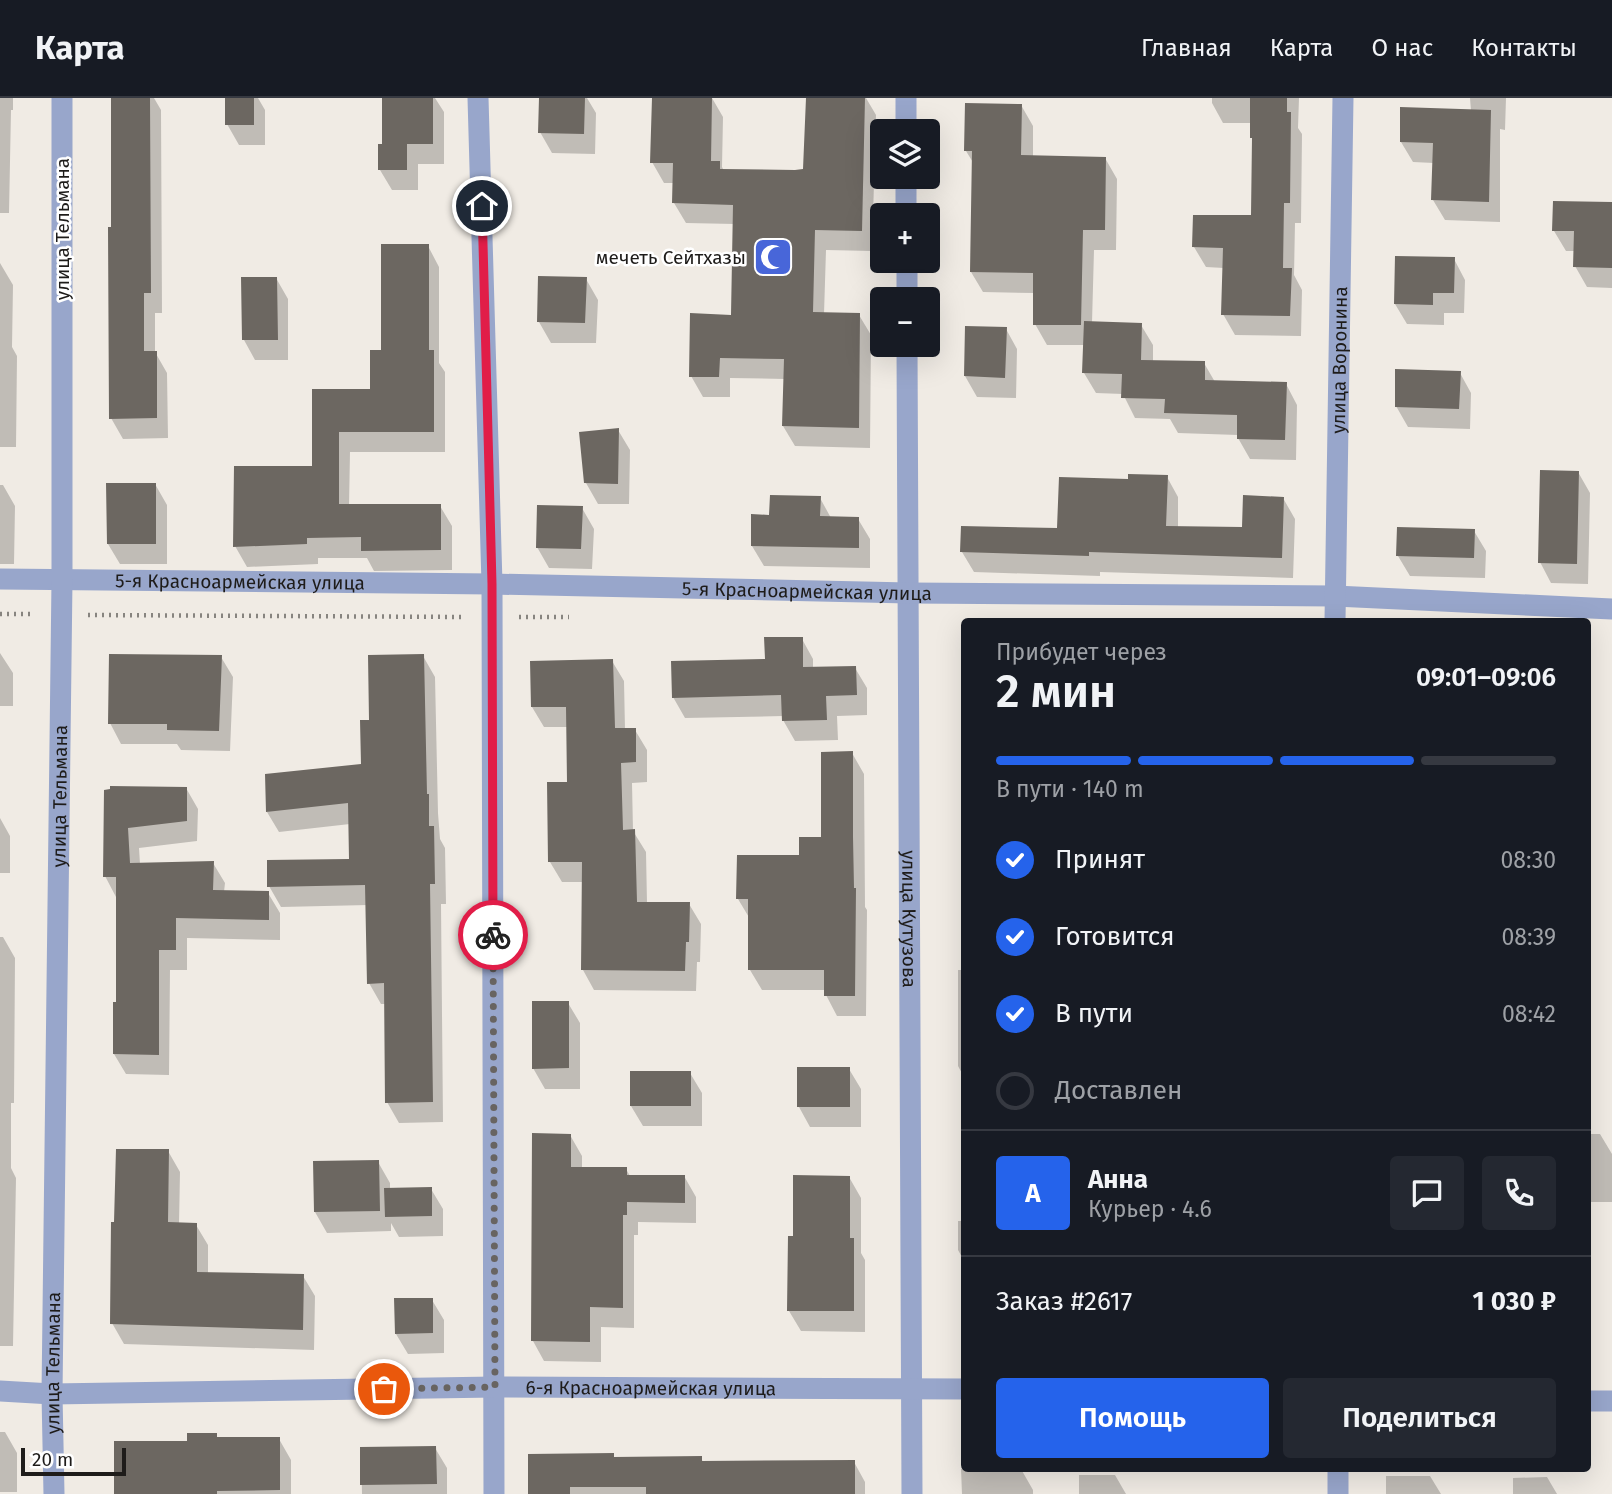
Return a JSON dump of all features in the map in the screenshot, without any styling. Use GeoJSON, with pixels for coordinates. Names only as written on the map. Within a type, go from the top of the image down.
{"type":"FeatureCollection","features":[{"type":"Feature","properties":{"kind":"street","name":"улица Тельмана"},"geometry":{"type":"LineString","coordinates":[[54,1494],[52,1394],[62,580],[61,98]]}},
{"type":"Feature","properties":{"kind":"street"},"geometry":{"type":"LineString","coordinates":[[478,98],[492,584],[494,1494]]}},
{"type":"Feature","properties":{"kind":"street"},"geometry":{"type":"LineString","coordinates":[[905,98],[906,119]]}},
{"type":"Feature","properties":{"kind":"street","name":"улица Воронина"},"geometry":{"type":"LineString","coordinates":[[1335,618],[1343,98]]}},
{"type":"Feature","properties":{"kind":"street","name":"улица Кутузова"},"geometry":{"type":"LineString","coordinates":[[907,357],[914,1387],[912,1494]]}},
{"type":"Feature","properties":{"kind":"street","name":"5-я Красноармейская улица"},"geometry":{"type":"LineString","coordinates":[[0,579],[492,584],[909,593],[1335,596],[1612,609]]}},
{"type":"Feature","properties":{"kind":"street","name":"6-я Красноармейская улица"},"geometry":{"type":"LineString","coordinates":[[0,1391],[52,1394],[495,1387],[961,1389]]}},
{"type":"Feature","properties":{"kind":"street"},"geometry":{"type":"LineString","coordinates":[[1591,1401],[1612,1401]]}},
{"type":"Feature","properties":{"kind":"street"},"geometry":{"type":"LineString","coordinates":[[1338,1472],[1338,1494]]}},
{"type":"Feature","properties":{"kind":"building"},"geometry":{"type":"Polygon","coordinates":[[[111,98],[150,98],[151,293],[144,293],[144,351],[157,351],[157,418],[109,419],[108,227],[111,227],[111,98]]]}},
{"type":"Feature","properties":{"kind":"building"},"geometry":{"type":"Polygon","coordinates":[[[225,98],[254,98],[254,125],[225,125],[225,98]]]}},
{"type":"Feature","properties":{"kind":"building"},"geometry":{"type":"Polygon","coordinates":[[[382,98],[433,98],[433,144],[407,144],[407,170],[378,170],[378,144],[382,144],[382,98]]]}},
{"type":"Feature","properties":{"kind":"building"},"geometry":{"type":"Polygon","coordinates":[[[539,98],[585,98],[584,134],[538,133],[539,98]]]}},
{"type":"Feature","properties":{"kind":"building"},"geometry":{"type":"Polygon","coordinates":[[[652,98],[712,98],[711,161],[720,161],[720,169],[795,170],[803,169],[806,98],[865,98],[862,231],[815,230],[813,312],[860,313],[859,428],[782,426],[784,359],[720,358],[719,377],[689,377],[690,313],[731,315],[733,205],[672,203],[673,163],[650,163],[652,98]]]}},
{"type":"Feature","properties":{"kind":"building"},"geometry":{"type":"Polygon","coordinates":[[[1250,98],[1287,98],[1287,112],[1291,112],[1290,203],[1284,203],[1283,268],[1292,268],[1290,316],[1221,315],[1223,248],[1192,247],[1193,215],[1251,215],[1250,98]]]}},
{"type":"Feature","properties":{"kind":"building"},"geometry":{"type":"Polygon","coordinates":[[[965,103],[1022,104],[1021,155],[1106,157],[1105,230],[1083,230],[1081,325],[1033,325],[1033,273],[970,272],[972,151],[964,151],[965,103]]]}},
{"type":"Feature","properties":{"kind":"building"},"geometry":{"type":"Polygon","coordinates":[[[1400,107],[1491,110],[1489,202],[1431,200],[1433,143],[1400,142],[1400,107]]]}},
{"type":"Feature","properties":{"kind":"building"},"geometry":{"type":"Polygon","coordinates":[[[1553,201],[1612,202],[1612,268],[1573,267],[1574,231],[1552,231],[1553,201]]]}},
{"type":"Feature","properties":{"kind":"building"},"geometry":{"type":"Polygon","coordinates":[[[381,244],[429,244],[429,350],[434,350],[434,432],[339,432],[339,504],[441,504],[441,550],[361,551],[361,537],[307,538],[307,544],[233,547],[234,466],[312,466],[312,389],[370,389],[370,350],[381,350],[381,244]]]}},
{"type":"Feature","properties":{"kind":"building"},"geometry":{"type":"Polygon","coordinates":[[[1395,256],[1455,257],[1454,293],[1433,293],[1433,305],[1394,304],[1395,256]]]}},
{"type":"Feature","properties":{"kind":"building"},"geometry":{"type":"Polygon","coordinates":[[[538,276],[587,277],[585,323],[537,322],[538,276]]]}},
{"type":"Feature","properties":{"kind":"building"},"geometry":{"type":"Polygon","coordinates":[[[241,277],[277,277],[278,340],[242,340],[241,277]]]}},
{"type":"Feature","properties":{"kind":"building"},"geometry":{"type":"Polygon","coordinates":[[[1084,321],[1142,323],[1141,360],[1205,361],[1205,380],[1287,382],[1285,440],[1237,439],[1237,415],[1164,413],[1165,399],[1121,398],[1122,374],[1082,373],[1084,321]]]}},
{"type":"Feature","properties":{"kind":"building"},"geometry":{"type":"Polygon","coordinates":[[[965,326],[1007,327],[1005,378],[964,376],[965,326]]]}},
{"type":"Feature","properties":{"kind":"building"},"geometry":{"type":"Polygon","coordinates":[[[1395,369],[1461,371],[1459,409],[1395,407],[1395,369]]]}},
{"type":"Feature","properties":{"kind":"building"},"geometry":{"type":"Polygon","coordinates":[[[619,428],[618,484],[584,483],[579,432],[619,428]]]}},
{"type":"Feature","properties":{"kind":"building"},"geometry":{"type":"Polygon","coordinates":[[[1540,470],[1579,471],[1577,564],[1538,563],[1540,470]]]}},
{"type":"Feature","properties":{"kind":"building"},"geometry":{"type":"Polygon","coordinates":[[[1128,474],[1168,475],[1166,526],[1242,527],[1243,495],[1284,497],[1282,558],[1089,552],[1089,556],[960,552],[961,526],[1057,528],[1059,477],[1128,479],[1128,474]]]}},
{"type":"Feature","properties":{"kind":"building"},"geometry":{"type":"Polygon","coordinates":[[[106,483],[156,483],[156,544],[107,544],[106,483]]]}},
{"type":"Feature","properties":{"kind":"building"},"geometry":{"type":"Polygon","coordinates":[[[770,495],[821,496],[820,516],[859,517],[859,548],[751,546],[751,514],[769,515],[770,495]]]}},
{"type":"Feature","properties":{"kind":"building"},"geometry":{"type":"Polygon","coordinates":[[[537,505],[583,506],[581,549],[536,548],[537,505]]]}},
{"type":"Feature","properties":{"kind":"building"},"geometry":{"type":"Polygon","coordinates":[[[1397,527],[1475,529],[1474,558],[1396,556],[1397,527]]]}},
{"type":"Feature","properties":{"kind":"building"},"geometry":{"type":"Polygon","coordinates":[[[764,637],[803,637],[803,667],[856,666],[857,695],[826,696],[827,720],[782,721],[781,695],[672,698],[671,661],[765,659],[764,637]]]}},
{"type":"Feature","properties":{"kind":"building"},"geometry":{"type":"Polygon","coordinates":[[[109,654],[222,655],[219,731],[167,730],[167,724],[108,724],[109,654]]]}},
{"type":"Feature","properties":{"kind":"building"},"geometry":{"type":"Polygon","coordinates":[[[424,654],[427,794],[429,826],[434,826],[435,884],[430,884],[433,1102],[385,1103],[384,983],[367,984],[365,885],[267,887],[267,860],[349,859],[348,803],[266,812],[265,774],[361,764],[360,720],[369,720],[368,655],[424,654]]]}},
{"type":"Feature","properties":{"kind":"building"},"geometry":{"type":"Polygon","coordinates":[[[613,659],[615,728],[636,728],[636,762],[621,763],[623,830],[635,829],[637,902],[690,902],[685,971],[581,970],[582,862],[548,862],[547,782],[567,782],[566,707],[531,707],[530,661],[613,659]]]}},
{"type":"Feature","properties":{"kind":"building"},"geometry":{"type":"Polygon","coordinates":[[[853,751],[855,996],[824,996],[824,970],[748,970],[748,899],[736,899],[737,855],[799,855],[799,837],[821,837],[821,752],[853,751]]]}},
{"type":"Feature","properties":{"kind":"building"},"geometry":{"type":"Polygon","coordinates":[[[110,786],[187,787],[187,821],[128,828],[130,863],[214,861],[213,890],[269,891],[269,920],[176,918],[176,950],[159,950],[159,1055],[113,1054],[113,1002],[116,1002],[116,877],[103,877],[104,790],[110,789],[110,786]]]}},
{"type":"Feature","properties":{"kind":"building"},"geometry":{"type":"Polygon","coordinates":[[[532,1001],[569,1001],[569,1068],[532,1069],[532,1001]]]}},
{"type":"Feature","properties":{"kind":"building"},"geometry":{"type":"Polygon","coordinates":[[[797,1067],[850,1067],[850,1107],[797,1107],[797,1067]]]}},
{"type":"Feature","properties":{"kind":"building"},"geometry":{"type":"Polygon","coordinates":[[[630,1071],[691,1071],[691,1106],[630,1106],[630,1071]]]}},
{"type":"Feature","properties":{"kind":"building"},"geometry":{"type":"Polygon","coordinates":[[[532,1133],[571,1134],[571,1167],[627,1167],[627,1175],[685,1175],[685,1203],[627,1202],[627,1215],[623,1215],[623,1308],[590,1307],[590,1342],[531,1341],[532,1133]]]}},
{"type":"Feature","properties":{"kind":"building"},"geometry":{"type":"Polygon","coordinates":[[[116,1149],[169,1149],[168,1222],[197,1223],[197,1272],[304,1274],[303,1330],[110,1324],[111,1222],[114,1222],[116,1149]]]}},
{"type":"Feature","properties":{"kind":"building"},"geometry":{"type":"Polygon","coordinates":[[[379,1160],[380,1211],[314,1212],[313,1161],[379,1160]]]}},
{"type":"Feature","properties":{"kind":"building"},"geometry":{"type":"Polygon","coordinates":[[[793,1175],[850,1176],[850,1238],[854,1238],[854,1311],[787,1311],[788,1236],[793,1236],[793,1175]]]}},
{"type":"Feature","properties":{"kind":"building"},"geometry":{"type":"Polygon","coordinates":[[[432,1187],[432,1216],[385,1217],[384,1188],[432,1187]]]}},
{"type":"Feature","properties":{"kind":"building"},"geometry":{"type":"Polygon","coordinates":[[[394,1298],[433,1298],[433,1333],[395,1334],[394,1298]]]}},
{"type":"Feature","properties":{"kind":"building"},"geometry":{"type":"Polygon","coordinates":[[[187,1433],[217,1433],[217,1437],[280,1437],[280,1490],[217,1491],[217,1494],[114,1494],[114,1441],[187,1441],[187,1433]]]}},
{"type":"Feature","properties":{"kind":"building"},"geometry":{"type":"Polygon","coordinates":[[[436,1446],[437,1484],[360,1485],[360,1447],[436,1446]]]}},
{"type":"Feature","properties":{"kind":"building"},"geometry":{"type":"Polygon","coordinates":[[[614,1453],[614,1457],[702,1456],[702,1461],[855,1460],[855,1494],[646,1494],[646,1487],[570,1487],[570,1494],[528,1494],[528,1454],[614,1453]]]}},
{"type":"Feature","properties":{"kind":"way so far"},"geometry":{"type":"LineString","coordinates":[[384,1389],[495,1387],[493,935]]}},
{"type":"Feature","properties":{"kind":"place","name":"мечеть Сейтхазы"},"geometry":{"type":"Point","coordinates":[773,257]}},
{"type":"Feature","properties":{"kind":"route"},"geometry":{"type":"LineString","coordinates":[[482,206],[492,584],[493,935]]}}]}
